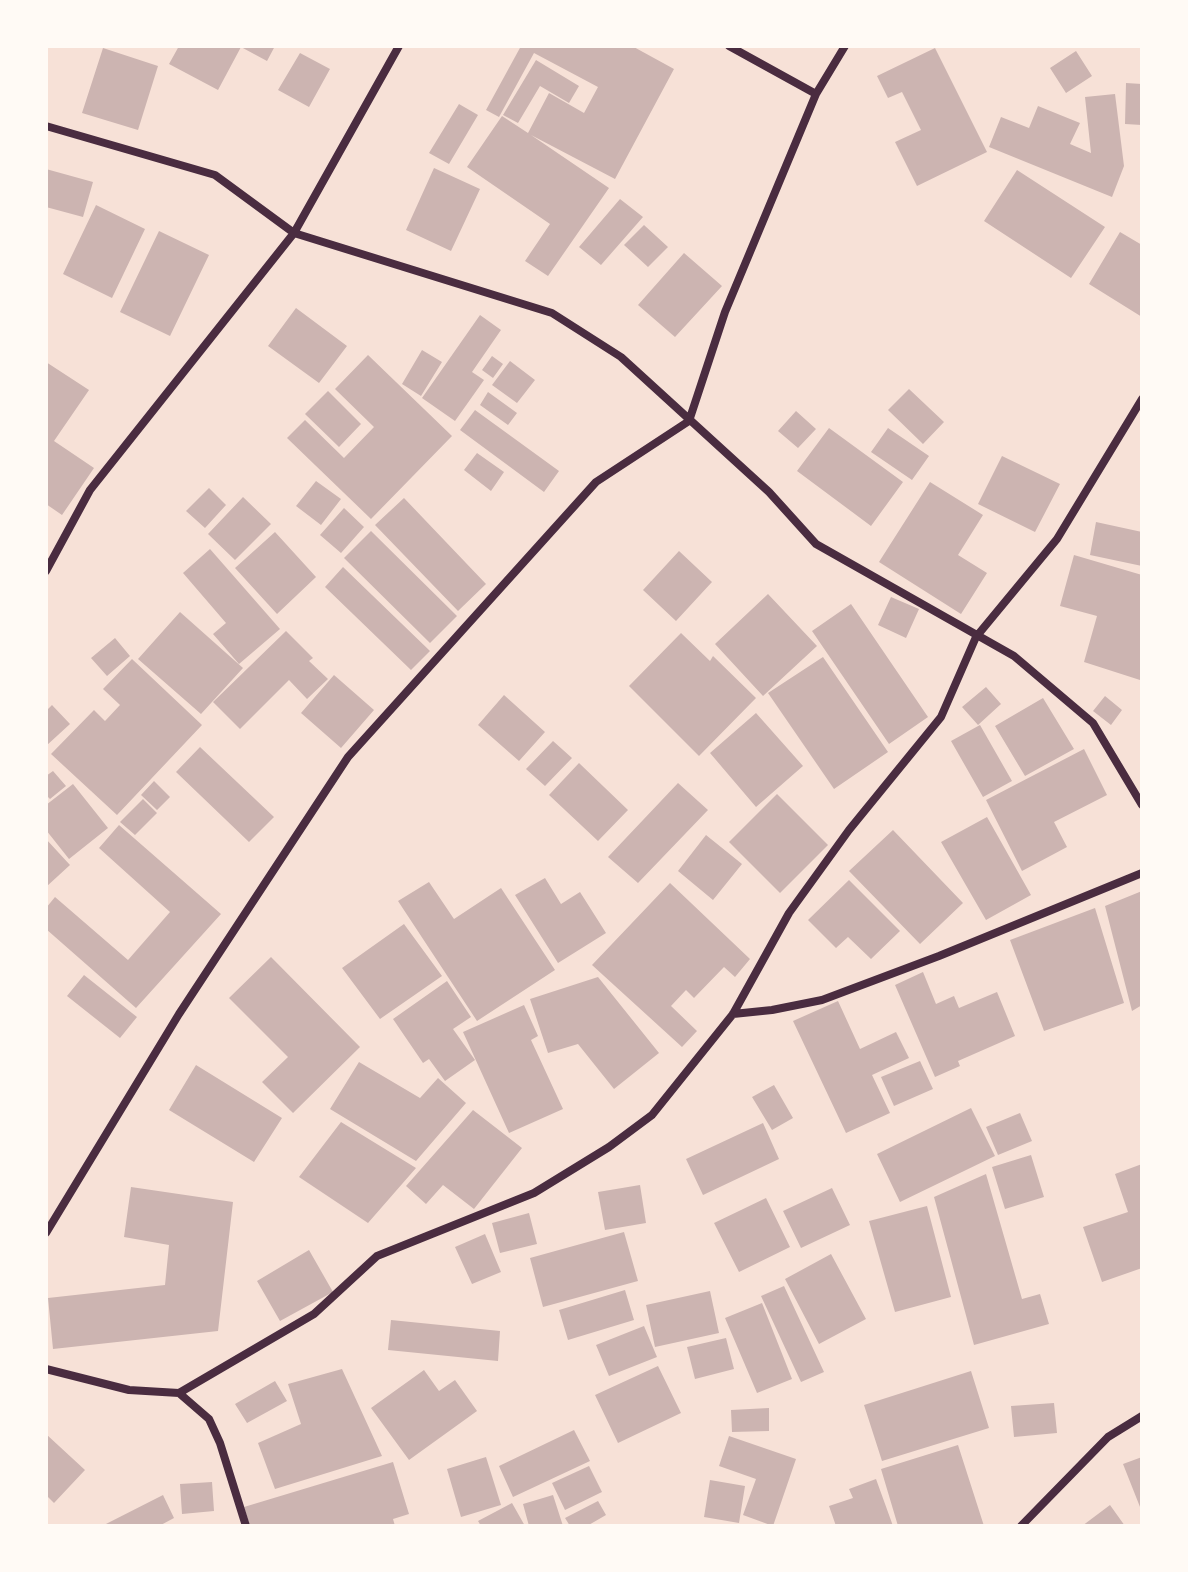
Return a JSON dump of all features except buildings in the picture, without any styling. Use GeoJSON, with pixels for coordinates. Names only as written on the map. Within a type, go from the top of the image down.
{"type":"FeatureCollection","features":[{"type":"Feature","properties":{"kind":"street"},"geometry":{"type":"LineString","coordinates":[[46,571],[90,490],[294,233],[399,46]]}},
{"type":"Feature","properties":{"kind":"street"},"geometry":{"type":"LineString","coordinates":[[729,46],[816,94]]}},
{"type":"Feature","properties":{"kind":"street"},"geometry":{"type":"LineString","coordinates":[[46,1233],[179,1014],[348,757],[596,482],[689,421],[725,312],[816,94],[845,46]]}},
{"type":"Feature","properties":{"kind":"street"},"geometry":{"type":"LineString","coordinates":[[46,126],[215,175],[294,233],[552,313],[621,357],[769,492],[816,544],[1014,656],[1093,723],[1142,805]]}},
{"type":"Feature","properties":{"kind":"street"},"geometry":{"type":"LineString","coordinates":[[46,1369],[129,1390],[179,1393],[314,1314],[377,1256],[534,1193],[609,1147],[652,1115],[733,1014],[789,913],[849,830],[941,717],[976,637],[1057,539],[1142,399]]}},
{"type":"Feature","properties":{"kind":"street"},"geometry":{"type":"LineString","coordinates":[[733,1014],[822,1000],[1142,873]]}},
{"type":"Feature","properties":{"kind":"street"},"geometry":{"type":"LineString","coordinates":[[179,1393],[209,1419],[220,1443],[246,1526]]}},
{"type":"Feature","properties":{"kind":"street"},"geometry":{"type":"LineString","coordinates":[[1021,1526],[1108,1437],[1142,1416]]}}]}
